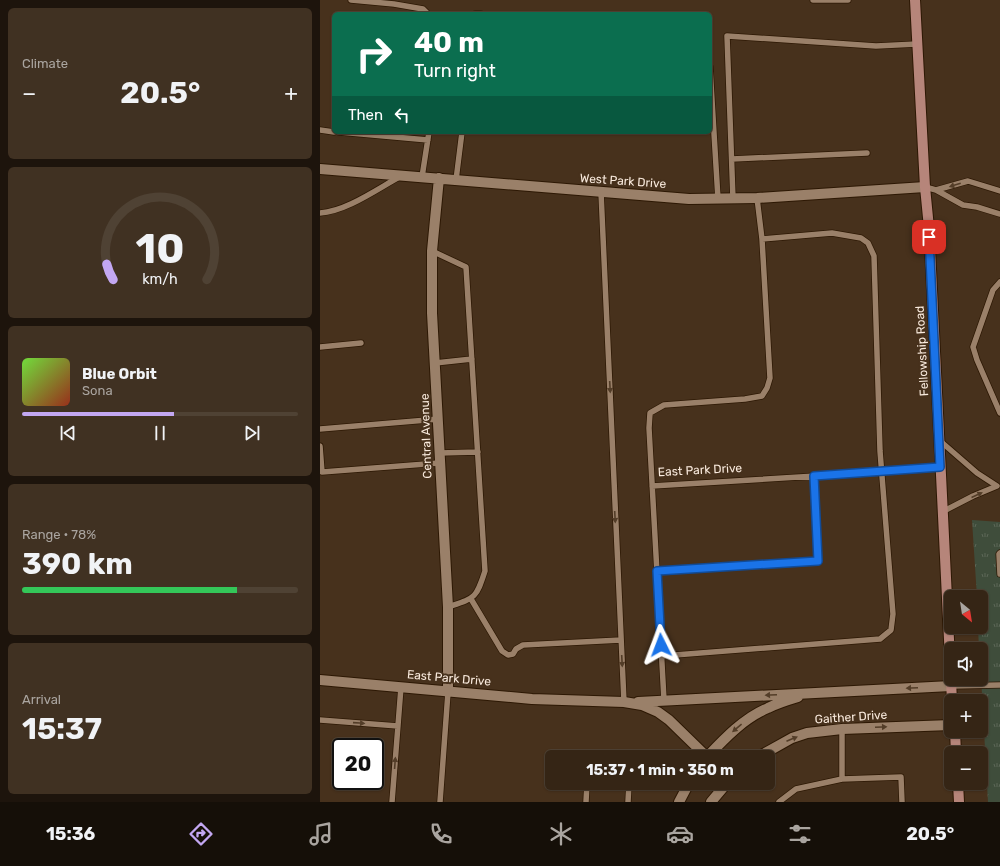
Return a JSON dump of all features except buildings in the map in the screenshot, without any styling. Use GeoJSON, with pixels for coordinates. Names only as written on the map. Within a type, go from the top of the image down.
{"type":"FeatureCollection","features":[{"type":"Feature","properties":{"kind":"street","name":"Fellowship Road"},"geometry":{"type":"LineString","coordinates":[[915,0],[925,187],[929,228],[949,642]]}},
{"type":"Feature","properties":{"kind":"street","name":"West Park Drive"},"geometry":{"type":"LineString","coordinates":[[320,169],[689,199],[757,198],[925,187]]}},
{"type":"Feature","properties":{"kind":"street","name":"Central Avenue"},"geometry":{"type":"LineString","coordinates":[[439,178],[432,251],[432,313],[448,607],[448,692]]}},
{"type":"Feature","properties":{"kind":"street","name":"East Park Drive"},"geometry":{"type":"LineString","coordinates":[[320,680],[532,699],[624,702],[951,686]]}},
{"type":"Feature","properties":{"kind":"street","name":"Fellowship Road"},"geometry":{"type":"LineString","coordinates":[[951,686],[952,694]]}},
{"type":"Feature","properties":{"kind":"street"},"geometry":{"type":"LineString","coordinates":[[714,750],[746,720],[768,708],[810,693]]}},
{"type":"Feature","properties":{"kind":"street","name":"East Park Drive"},"geometry":{"type":"LineString","coordinates":[[624,702],[642,705],[658,712],[669,720],[700,750]]}},
{"type":"Feature","properties":{"kind":"street","name":"Gaither Drive"},"geometry":{"type":"LineString","coordinates":[[771,750],[792,738],[807,733],[842,728],[944,725]]}},
{"type":"Feature","properties":{"kind":"street"},"geometry":{"type":"LineString","coordinates":[[679,802],[685,790]]}},
{"type":"Feature","properties":{"kind":"street"},"geometry":{"type":"LineString","coordinates":[[711,802],[721,790]]}},
{"type":"Feature","properties":{"kind":"street"},"geometry":{"type":"LineString","coordinates":[[958,790],[959,802]]}},
{"type":"Feature","properties":{"kind":"lane"},"geometry":{"type":"LineString","coordinates":[[351,0],[394,4],[423,9],[426,12]]}},
{"type":"Feature","properties":{"kind":"lane"},"geometry":{"type":"LineString","coordinates":[[813,0],[848,0]]}},
{"type":"Feature","properties":{"kind":"lane"},"geometry":{"type":"LineString","coordinates":[[733,199],[727,36],[876,46],[917,44]]}},
{"type":"Feature","properties":{"kind":"lane"},"geometry":{"type":"LineString","coordinates":[[712,101],[718,199]]}},
{"type":"Feature","properties":{"kind":"lane"},"geometry":{"type":"LineString","coordinates":[[320,130],[332,132]]}},
{"type":"Feature","properties":{"kind":"lane"},"geometry":{"type":"LineString","coordinates":[[361,134],[428,140]]}},
{"type":"Feature","properties":{"kind":"lane"},"geometry":{"type":"LineString","coordinates":[[422,177],[429,134]]}},
{"type":"Feature","properties":{"kind":"lane"},"geometry":{"type":"LineString","coordinates":[[456,180],[462,134]]}},
{"type":"Feature","properties":{"kind":"lane"},"geometry":{"type":"LineString","coordinates":[[732,159],[867,153]]}},
{"type":"Feature","properties":{"kind":"lane"},"geometry":{"type":"LineString","coordinates":[[320,213],[341,209],[403,175]]}},
{"type":"Feature","properties":{"kind":"lane"},"geometry":{"type":"LineString","coordinates":[[936,190],[968,181],[1000,191]]}},
{"type":"Feature","properties":{"kind":"lane"},"geometry":{"type":"LineString","coordinates":[[925,187],[936,190],[963,205],[977,207],[1000,214]]}},
{"type":"Feature","properties":{"kind":"lane"},"geometry":{"type":"LineString","coordinates":[[601,192],[624,702]]}},
{"type":"Feature","properties":{"kind":"lane"},"geometry":{"type":"LineString","coordinates":[[652,486],[649,428],[650,413],[664,405],[745,399],[762,396],[767,388],[770,378],[762,239],[757,198]]}},
{"type":"Feature","properties":{"kind":"lane"},"geometry":{"type":"LineString","coordinates":[[662,656],[880,639],[890,630],[893,614],[882,472],[874,256],[868,243],[861,238],[832,233],[762,239]]}},
{"type":"Feature","properties":{"kind":"lane"},"geometry":{"type":"LineString","coordinates":[[432,251],[466,267],[486,571],[479,589],[471,599],[448,607]]}},
{"type":"Feature","properties":{"kind":"lane"},"geometry":{"type":"LineString","coordinates":[[1000,282],[993,290],[973,347],[977,360],[1000,413]]}},
{"type":"Feature","properties":{"kind":"lane"},"geometry":{"type":"LineString","coordinates":[[320,347],[361,343]]}},
{"type":"Feature","properties":{"kind":"lane"},"geometry":{"type":"LineString","coordinates":[[435,363],[472,359]]}},
{"type":"Feature","properties":{"kind":"lane"},"geometry":{"type":"LineString","coordinates":[[320,429],[438,419]]}},
{"type":"Feature","properties":{"kind":"lane"},"geometry":{"type":"LineString","coordinates":[[939,440],[977,473],[998,486]]}},
{"type":"Feature","properties":{"kind":"lane"},"geometry":{"type":"LineString","coordinates":[[320,446],[322,472],[478,452]]}},
{"type":"Feature","properties":{"kind":"lane","name":"East Park Drive"},"geometry":{"type":"LineString","coordinates":[[664,700],[652,486],[940,467]]}},
{"type":"Feature","properties":{"kind":"lane"},"geometry":{"type":"LineString","coordinates":[[657,571],[818,561],[814,476]]}},
{"type":"Feature","properties":{"kind":"lane"},"geometry":{"type":"LineString","coordinates":[[942,512],[973,496],[998,486]]}},
{"type":"Feature","properties":{"kind":"lane"},"geometry":{"type":"LineString","coordinates":[[1000,553],[1000,574]]}},
{"type":"Feature","properties":{"kind":"lane"},"geometry":{"type":"LineString","coordinates":[[471,599],[502,651],[508,656],[513,654],[516,649],[523,645],[621,640]]}},
{"type":"Feature","properties":{"kind":"lane"},"geometry":{"type":"LineString","coordinates":[[988,685],[1000,685]]}},
{"type":"Feature","properties":{"kind":"lane"},"geometry":{"type":"LineString","coordinates":[[392,802],[401,687]]}},
{"type":"Feature","properties":{"kind":"lane"},"geometry":{"type":"LineString","coordinates":[[440,802],[448,692]]}},
{"type":"Feature","properties":{"kind":"lane"},"geometry":{"type":"LineString","coordinates":[[320,720],[398,726]]}},
{"type":"Feature","properties":{"kind":"lane"},"geometry":{"type":"LineString","coordinates":[[842,728],[842,779]]}},
{"type":"Feature","properties":{"kind":"lane"},"geometry":{"type":"LineString","coordinates":[[779,802],[796,789],[842,779],[901,777],[902,802]]}},
{"type":"Feature","properties":{"kind":"lane"},"geometry":{"type":"LineString","coordinates":[[586,802],[587,790]]}},
{"type":"Feature","properties":{"kind":"lane"},"geometry":{"type":"LineString","coordinates":[[628,802],[629,790]]}},
{"type":"Feature","properties":{"kind":"green space"},"geometry":{"type":"Polygon","coordinates":[[[972,520],[1000,522],[1000,802],[988,802],[988,746],[985,746],[984,738],[988,738],[988,694],[982,694],[982,686],[988,686],[988,642],[979,642],[978,634],[988,634],[988,590],[977,590],[972,520]]]}},
{"type":"Feature","properties":{"kind":"route"},"geometry":{"type":"LineString","coordinates":[[661,645],[657,571],[818,561],[814,476],[940,467],[929,237]]}}]}
